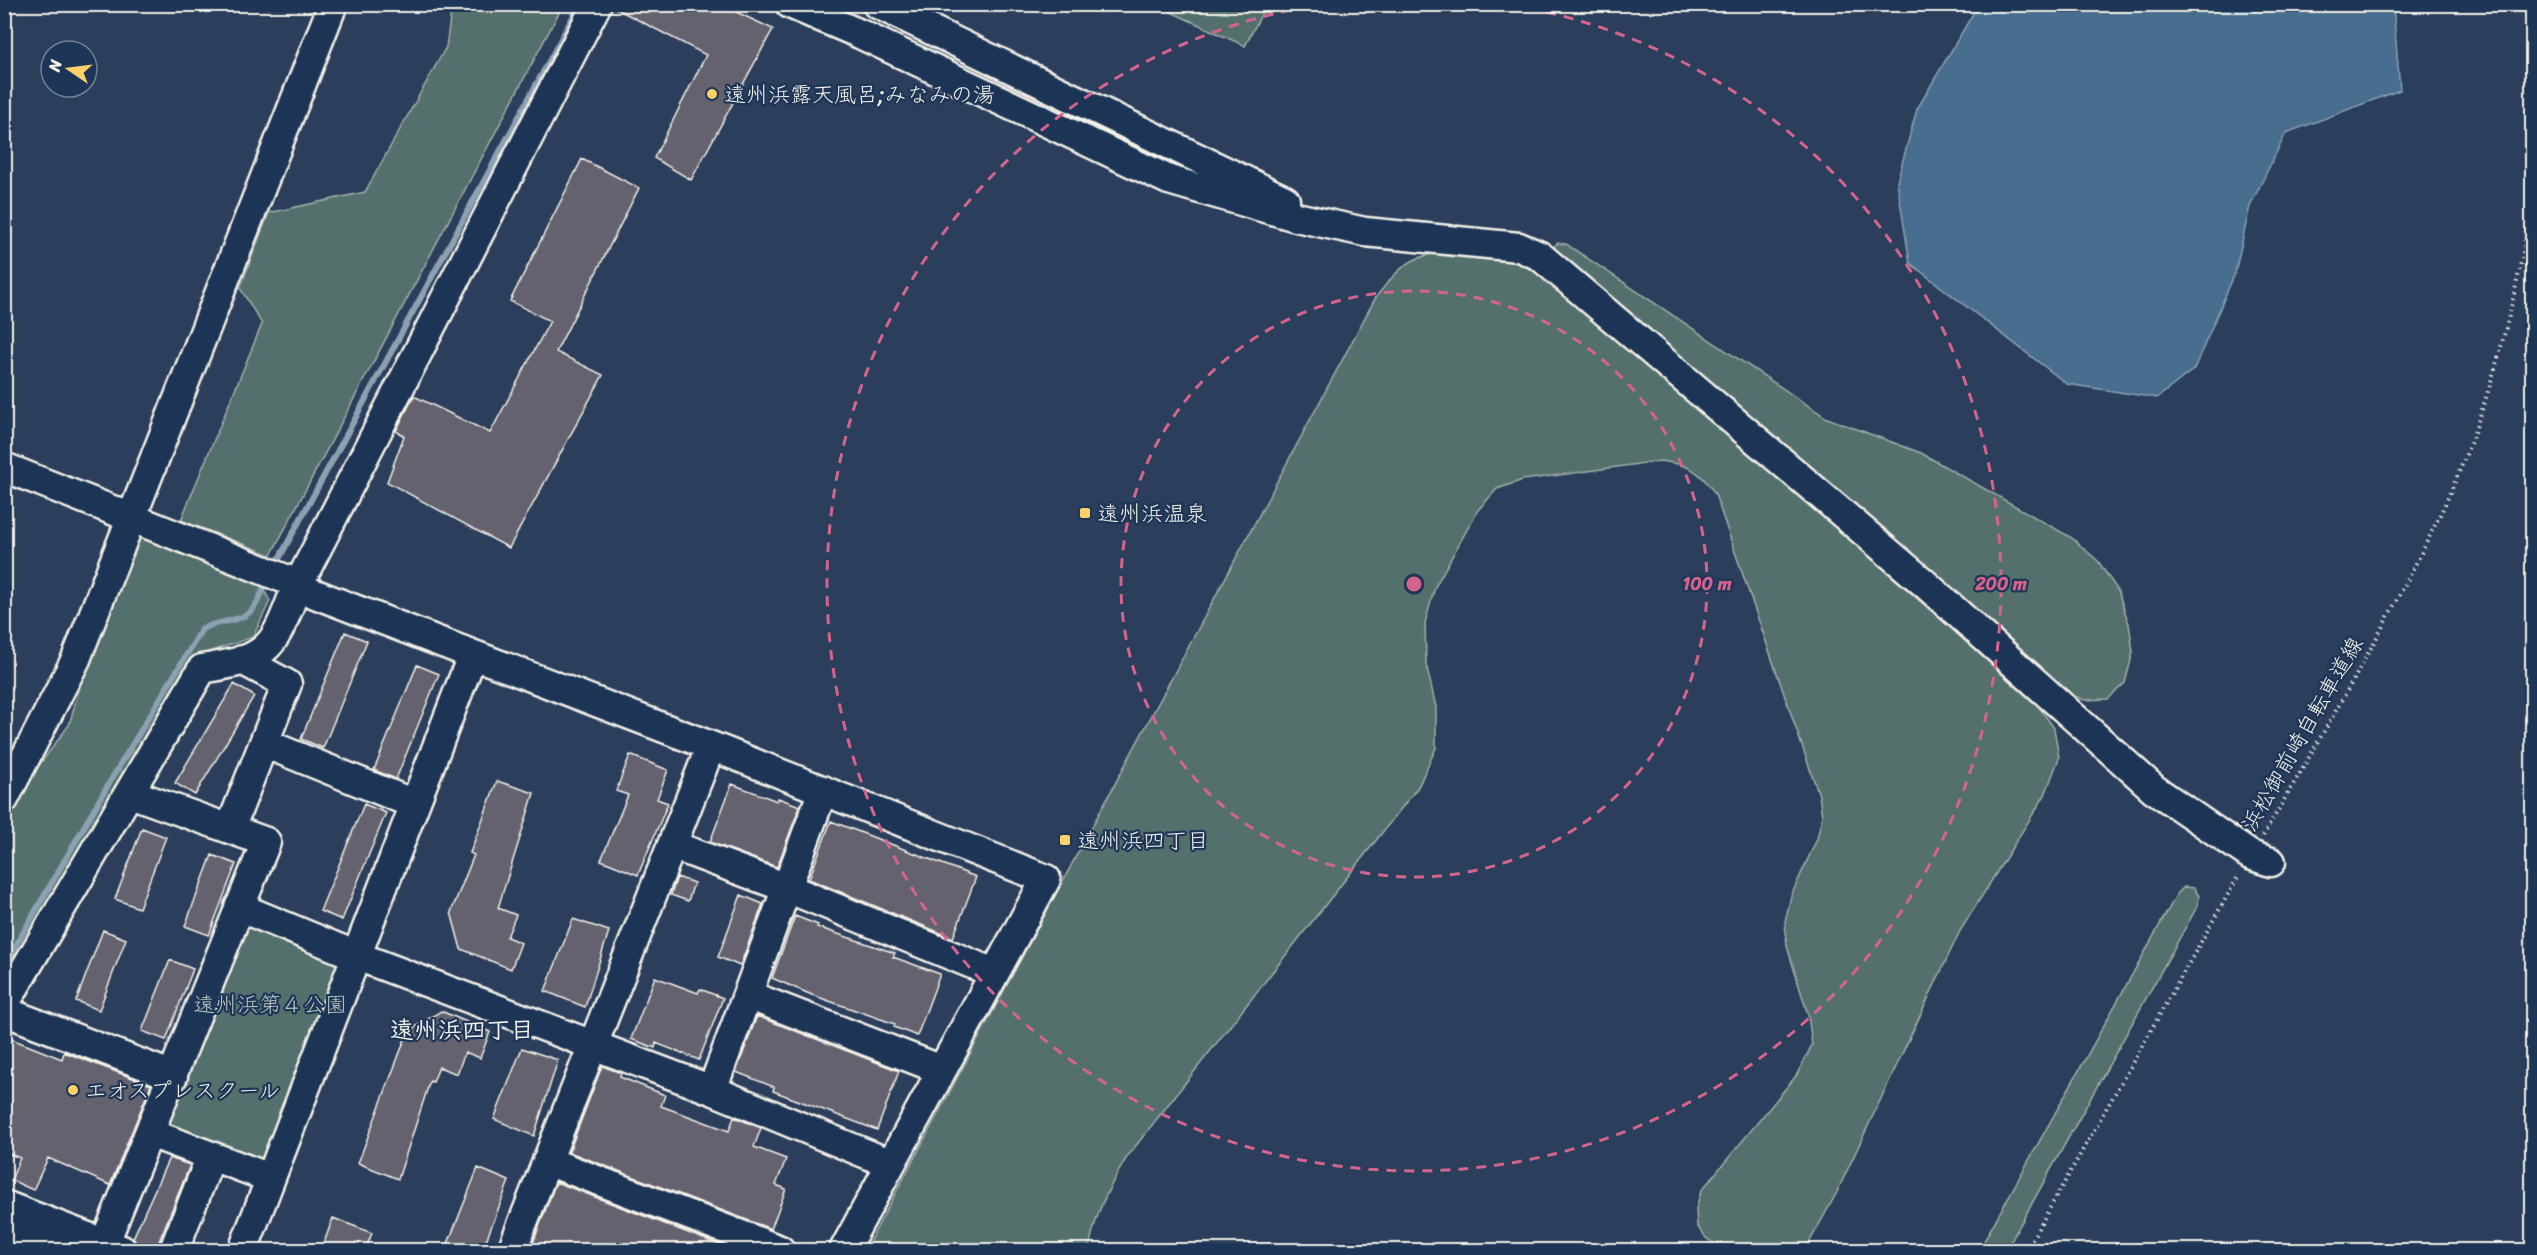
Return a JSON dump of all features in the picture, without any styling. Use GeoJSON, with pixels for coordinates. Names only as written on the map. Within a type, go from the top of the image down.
{"type":"FeatureCollection","features":[{"type":"Feature","properties":{"kind":"street"},"geometry":{"type":"LineString","coordinates":[[4,799],[76,659],[333,4]]}},
{"type":"Feature","properties":{"kind":"street"},"geometry":{"type":"LineString","coordinates":[[4,1005],[202,669],[242,660],[265,649],[277,631],[297,587],[597,4]]}},
{"type":"Feature","properties":{"kind":"street"},"geometry":{"type":"LineString","coordinates":[[790,4],[860,34],[1169,180],[1296,217],[1365,232],[1519,247],[1540,256],[1923,582],[2154,789],[2261,858]]}},
{"type":"Feature","properties":{"kind":"street"},"geometry":{"type":"LineString","coordinates":[[877,4],[1341,226]]}},
{"type":"Feature","properties":{"kind":"street"},"geometry":{"type":"LineString","coordinates":[[4,467],[288,580],[297,587],[711,746],[1046,879],[844,1251]]}},
{"type":"Feature","properties":{"kind":"street"},"geometry":{"type":"LineString","coordinates":[[243,1251],[472,656]]}},
{"type":"Feature","properties":{"kind":"street"},"geometry":{"type":"LineString","coordinates":[[230,829],[287,684],[242,660]]}},
{"type":"Feature","properties":{"kind":"street"},"geometry":{"type":"LineString","coordinates":[[264,743],[414,804]]}},
{"type":"Feature","properties":{"kind":"street"},"geometry":{"type":"LineString","coordinates":[[512,1251],[711,746]]}},
{"type":"Feature","properties":{"kind":"street"},"geometry":{"type":"LineString","coordinates":[[712,1090],[822,790]]}},
{"type":"Feature","properties":{"kind":"street"},"geometry":{"type":"LineString","coordinates":[[4,1205],[97,1246],[150,1133],[266,842],[130,793]]}},
{"type":"Feature","properties":{"kind":"street"},"geometry":{"type":"LineString","coordinates":[[672,844],[787,888],[994,973]]}},
{"type":"Feature","properties":{"kind":"street"},"geometry":{"type":"LineString","coordinates":[[239,907],[357,956],[712,1090],[891,1164]]}},
{"type":"Feature","properties":{"kind":"street"},"geometry":{"type":"LineString","coordinates":[[747,994],[942,1070]]}},
{"type":"Feature","properties":{"kind":"street"},"geometry":{"type":"LineString","coordinates":[[4,1011],[173,1076]]}},
{"type":"Feature","properties":{"kind":"street"},"geometry":{"type":"LineString","coordinates":[[150,1133],[270,1178]]}},
{"type":"Feature","properties":{"kind":"street"},"geometry":{"type":"LineString","coordinates":[[174,1251],[211,1156]]}},
{"type":"Feature","properties":{"kind":"street"},"geometry":{"type":"LineString","coordinates":[[547,1161],[780,1251]]}},
{"type":"Feature","properties":{"kind":"street"},"geometry":{"type":"LineString","coordinates":[[4,1232],[52,1251]]}},
{"type":"Feature","properties":{"kind":"path","name":"浜松御前崎自転車道線"},"geometry":{"type":"LineString","coordinates":[[2026,1251],[2261,858],[2424,547],[2455,483],[2484,403],[2505,328],[2532,203]]}},
{"type":"Feature","properties":{"kind":"green space"},"geometry":{"type":"Polygon","coordinates":[[[452,5],[563,5],[271,555],[181,520],[262,324],[240,288],[269,213],[365,192],[446,47],[452,5]]]}},
{"type":"Feature","properties":{"kind":"green space"},"geometry":{"type":"Polygon","coordinates":[[[1156,5],[1266,5],[1245,46],[1156,5]]]}},
{"type":"Feature","properties":{"kind":"green space"},"geometry":{"type":"Polygon","coordinates":[[[1557,243],[1566,244],[1827,418],[1921,453],[2072,538],[2098,561],[2118,591],[2129,624],[2133,652],[2125,683],[2108,699],[2084,700],[2064,691],[1552,249],[1557,243]]]}},
{"type":"Feature","properties":{"kind":"green space"},"geometry":{"type":"Polygon","coordinates":[[[1452,250],[1507,258],[1531,267],[1558,283],[2036,703],[2054,728],[2059,758],[2045,795],[1960,931],[1836,1194],[1805,1250],[1723,1250],[1706,1238],[1697,1226],[1696,1209],[1701,1191],[1796,1076],[1812,1045],[1808,1015],[1787,946],[1785,922],[1791,896],[1817,839],[1822,816],[1819,795],[1715,494],[1704,479],[1686,466],[1660,461],[1523,480],[1497,489],[1478,510],[1435,587],[1425,623],[1426,664],[1436,707],[1436,748],[1418,787],[1127,1157],[1103,1202],[1089,1250],[865,1250],[1376,297],[1393,276],[1408,263],[1452,250]]]}},
{"type":"Feature","properties":{"kind":"green space"},"geometry":{"type":"Polygon","coordinates":[[[136,536],[256,575],[270,601],[253,637],[193,657],[5,978],[5,824],[32,775],[69,725],[87,662],[136,536]]]}},
{"type":"Feature","properties":{"kind":"green space"},"geometry":{"type":"Polygon","coordinates":[[[2184,887],[2194,888],[2199,896],[2198,905],[2006,1250],[1979,1250],[2177,894],[2184,887]]]}},
{"type":"Feature","properties":{"kind":"green space","name":"遠州浜第４公園"},"geometry":{"type":"Polygon","coordinates":[[[254,925],[333,957],[342,973],[267,1161],[254,1162],[168,1129],[165,1121],[239,932],[254,925]]]}},
{"type":"Feature","properties":{"kind":"water"},"geometry":{"type":"Polygon","coordinates":[[[1978,5],[2393,5],[2400,90],[2286,133],[2250,206],[2235,273],[2194,369],[2157,398],[2067,384],[1910,263],[1897,182],[1917,109],[1978,5]]]}},
{"type":"Feature","properties":{"kind":"building","name":"遠州浜露天風呂;みなみの湯"},"geometry":{"type":"Polygon","coordinates":[[[613,4],[719,4],[773,29],[691,180],[654,158],[706,55],[613,7],[613,4]]]}},
{"type":"Feature","properties":{"kind":"building"},"geometry":{"type":"Polygon","coordinates":[[[582,159],[639,188],[556,352],[603,375],[509,548],[387,482],[404,436],[396,431],[414,396],[490,433],[550,321],[510,301],[582,159]]]}},
{"type":"Feature","properties":{"kind":"building"},"geometry":{"type":"Polygon","coordinates":[[[345,632],[367,641],[323,748],[301,739],[345,632]]]}},
{"type":"Feature","properties":{"kind":"building"},"geometry":{"type":"Polygon","coordinates":[[[417,665],[439,674],[396,779],[374,770],[417,665]]]}},
{"type":"Feature","properties":{"kind":"building"},"geometry":{"type":"Polygon","coordinates":[[[234,684],[254,696],[195,795],[175,783],[234,684]]]}},
{"type":"Feature","properties":{"kind":"building"},"geometry":{"type":"Polygon","coordinates":[[[630,755],[668,770],[657,799],[668,803],[638,875],[601,860],[628,795],[616,791],[630,755]]]}},
{"type":"Feature","properties":{"kind":"building"},"geometry":{"type":"Polygon","coordinates":[[[497,781],[534,793],[498,908],[516,915],[507,937],[521,943],[511,969],[461,949],[451,912],[474,855],[470,853],[497,781]]]}},
{"type":"Feature","properties":{"kind":"building"},"geometry":{"type":"Polygon","coordinates":[[[732,784],[777,801],[778,798],[800,806],[777,867],[710,842],[732,784]]]}},
{"type":"Feature","properties":{"kind":"building"},"geometry":{"type":"Polygon","coordinates":[[[364,804],[386,813],[342,920],[320,911],[364,804]]]}},
{"type":"Feature","properties":{"kind":"building"},"geometry":{"type":"Polygon","coordinates":[[[831,821],[976,877],[953,938],[809,879],[831,821]]]}},
{"type":"Feature","properties":{"kind":"building"},"geometry":{"type":"Polygon","coordinates":[[[142,828],[166,837],[139,908],[115,899],[142,828]]]}},
{"type":"Feature","properties":{"kind":"building"},"geometry":{"type":"Polygon","coordinates":[[[212,855],[236,864],[209,935],[185,926],[212,855]]]}},
{"type":"Feature","properties":{"kind":"building"},"geometry":{"type":"Polygon","coordinates":[[[677,877],[694,883],[688,901],[671,895],[677,877]]]}},
{"type":"Feature","properties":{"kind":"building"},"geometry":{"type":"Polygon","coordinates":[[[741,895],[763,904],[740,966],[718,957],[741,895]]]}},
{"type":"Feature","properties":{"kind":"building"},"geometry":{"type":"Polygon","coordinates":[[[795,916],[818,925],[817,927],[895,953],[893,957],[940,974],[917,1036],[894,1027],[895,1024],[812,995],[772,978],[795,916]]]}},
{"type":"Feature","properties":{"kind":"building"},"geometry":{"type":"Polygon","coordinates":[[[573,919],[609,931],[585,1007],[545,991],[573,919]]]}},
{"type":"Feature","properties":{"kind":"building"},"geometry":{"type":"Polygon","coordinates":[[[103,930],[126,939],[99,1010],[76,1001],[103,930]]]}},
{"type":"Feature","properties":{"kind":"building"},"geometry":{"type":"Polygon","coordinates":[[[170,960],[193,969],[166,1040],[142,1031],[170,960]]]}},
{"type":"Feature","properties":{"kind":"building"},"geometry":{"type":"Polygon","coordinates":[[[655,977],[698,993],[700,989],[723,998],[699,1060],[656,1043],[655,1048],[631,1039],[655,977]]]}},
{"type":"Feature","properties":{"kind":"building"},"geometry":{"type":"Polygon","coordinates":[[[441,1011],[490,1032],[480,1058],[465,1052],[457,1074],[439,1067],[433,1082],[430,1081],[398,1179],[358,1163],[408,1031],[441,1011]]]}},
{"type":"Feature","properties":{"kind":"building"},"geometry":{"type":"Polygon","coordinates":[[[757,1016],[899,1071],[877,1130],[773,1091],[774,1087],[736,1072],[757,1016]]]}},
{"type":"Feature","properties":{"kind":"building"},"geometry":{"type":"Polygon","coordinates":[[[4,1036],[62,1059],[64,1052],[151,1085],[110,1185],[48,1158],[33,1190],[11,1180],[20,1158],[4,1152],[4,1036]]]}},
{"type":"Feature","properties":{"kind":"building"},"geometry":{"type":"Polygon","coordinates":[[[522,1048],[558,1060],[534,1136],[494,1119],[522,1048]]]}},
{"type":"Feature","properties":{"kind":"building"},"geometry":{"type":"Polygon","coordinates":[[[602,1066],[621,1073],[620,1077],[665,1095],[661,1106],[729,1131],[734,1117],[761,1128],[754,1147],[786,1159],[776,1185],[786,1189],[771,1229],[569,1152],[602,1066]]]}},
{"type":"Feature","properties":{"kind":"building"},"geometry":{"type":"Polygon","coordinates":[[[169,1158],[190,1165],[155,1251],[153,1251],[137,1244],[133,1238],[169,1158]]]}},
{"type":"Feature","properties":{"kind":"building"},"geometry":{"type":"Polygon","coordinates":[[[478,1168],[509,1181],[482,1251],[445,1251],[478,1168]]]}},
{"type":"Feature","properties":{"kind":"building"},"geometry":{"type":"Polygon","coordinates":[[[556,1182],[735,1251],[626,1251],[606,1243],[603,1251],[530,1251],[556,1182]]]}},
{"type":"Feature","properties":{"kind":"building"},"geometry":{"type":"Polygon","coordinates":[[[333,1218],[372,1233],[365,1251],[321,1251],[333,1218]]]}},
{"type":"Feature","properties":{"kind":"waterway"},"geometry":{"type":"LineString","coordinates":[[274,568],[580,4]]}},
{"type":"Feature","properties":{"kind":"waterway"},"geometry":{"type":"LineString","coordinates":[[4,966],[108,785],[202,629],[247,614],[257,603],[268,579]]}},
{"type":"Feature","properties":{"kind":"place","name":"遠州浜露天風呂;みなみの湯"},"geometry":{"type":"Point","coordinates":[712,94]}},
{"type":"Feature","properties":{"kind":"place","name":"遠州浜温泉"},"geometry":{"type":"Point","coordinates":[1085,513]}},
{"type":"Feature","properties":{"kind":"place","name":"遠州浜四丁目"},"geometry":{"type":"Point","coordinates":[1065,840]}},
{"type":"Feature","properties":{"kind":"place","name":"エオスプレスクール"},"geometry":{"type":"Point","coordinates":[73,1090]}},
{"type":"Feature","properties":{"kind":"district","name":"遠州浜四丁目"},"geometry":{"type":"Point","coordinates":[462,1030]}}]}
